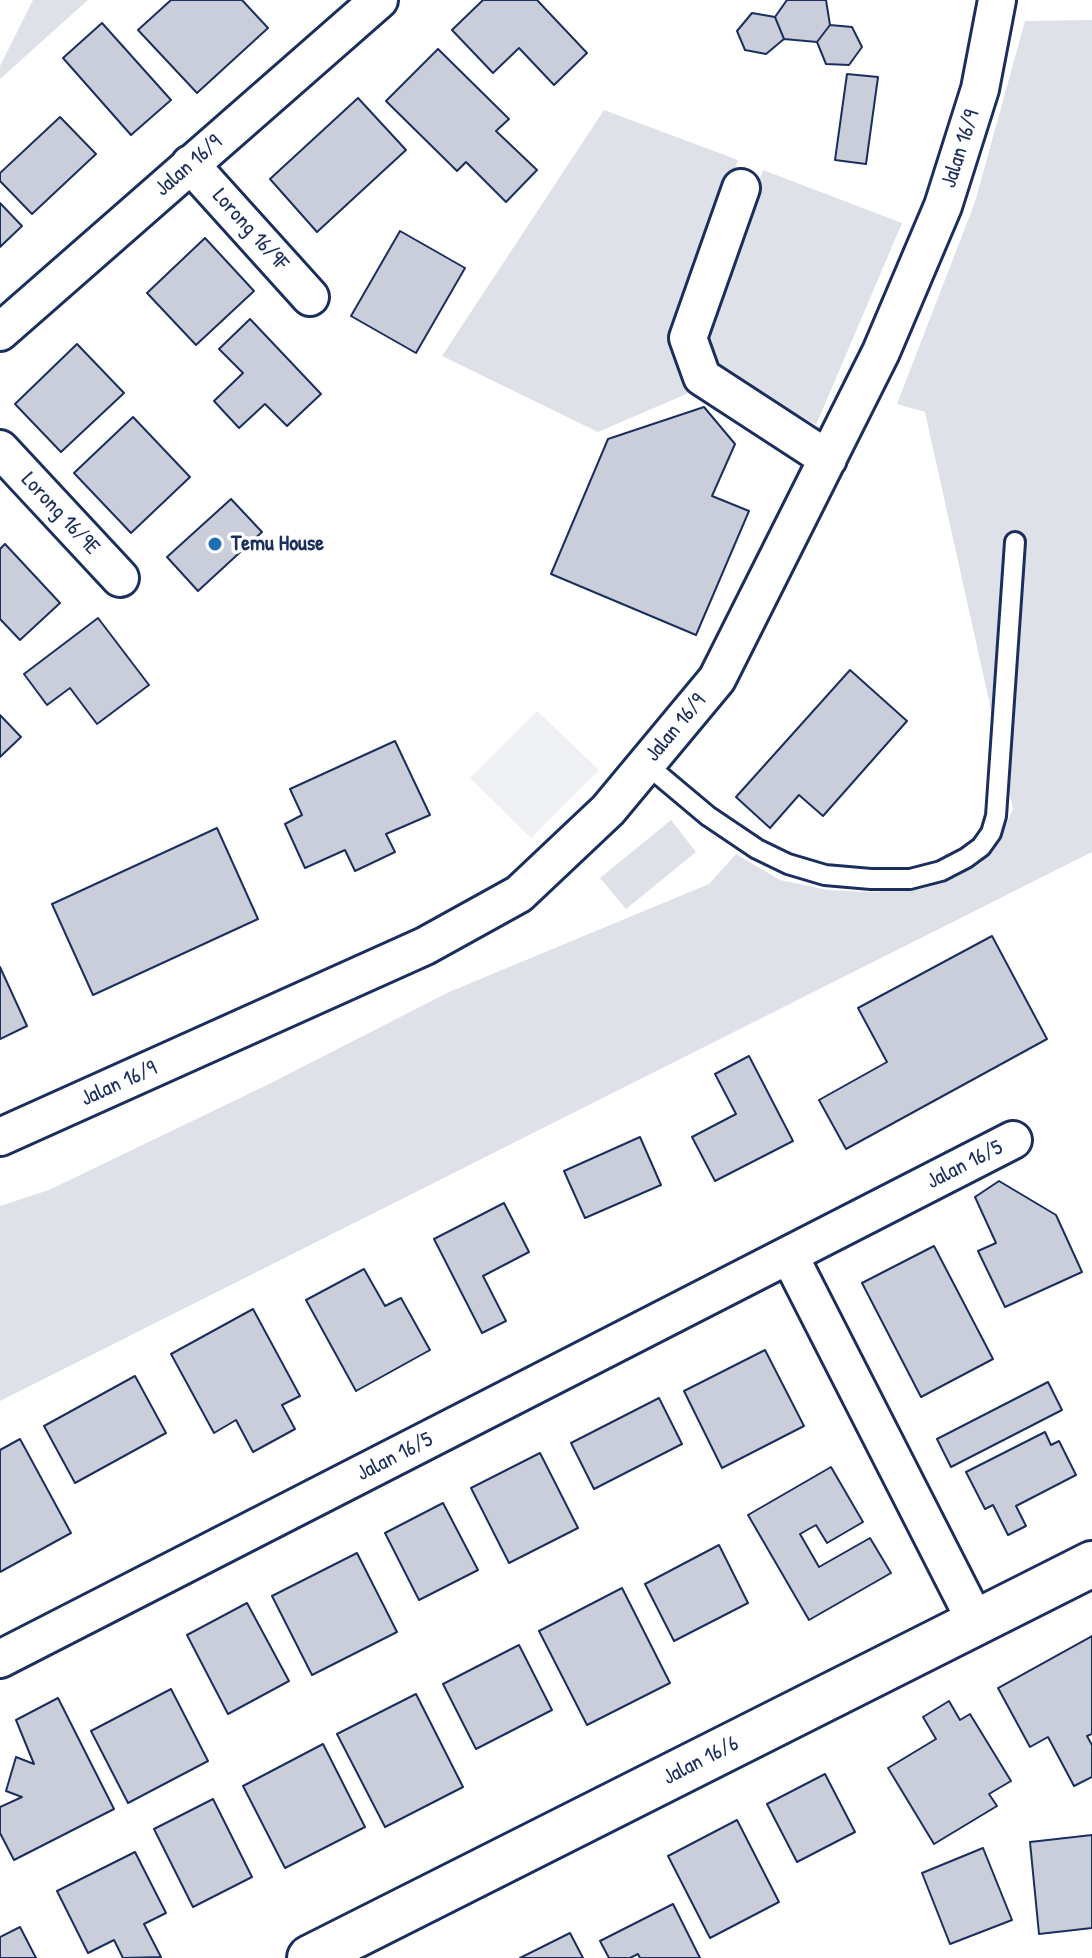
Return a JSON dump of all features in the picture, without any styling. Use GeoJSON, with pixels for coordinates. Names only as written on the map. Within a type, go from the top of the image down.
{"type":"FeatureCollection","features":[{"type":"Feature","properties":{"kind":"street","name":"Jalan 16/9"},"geometry":{"type":"LineString","coordinates":[[0,332],[379,0]]}},
{"type":"Feature","properties":{"kind":"street","name":"Jalan 16/9"},"geometry":{"type":"LineString","coordinates":[[0,1137],[425,946],[519,894],[608,810],[717,679],[881,352],[943,206],[980,89],[997,0]]}},
{"type":"Feature","properties":{"kind":"street","name":"Lorong 16/9F"},"geometry":{"type":"LineString","coordinates":[[190,164],[310,297]]}},
{"type":"Feature","properties":{"kind":"street"},"geometry":{"type":"LineString","coordinates":[[741,188],[688,338],[702,377],[828,459]]}},
{"type":"Feature","properties":{"kind":"street","name":"Lorong 16/9E"},"geometry":{"type":"LineString","coordinates":[[0,449],[120,578]]}},
{"type":"Feature","properties":{"kind":"street","name":"Jalan 16/5"},"geometry":{"type":"LineString","coordinates":[[0,1659],[1013,1140]]}},
{"type":"Feature","properties":{"kind":"street"},"geometry":{"type":"LineString","coordinates":[[789,1255],[976,1622]]}},
{"type":"Feature","properties":{"kind":"street","name":"Jalan 16/6"},"geometry":{"type":"LineString","coordinates":[[310,1958],[1092,1564]]}},
{"type":"Feature","properties":{"kind":"lane"},"geometry":{"type":"LineString","coordinates":[[646,764],[708,816],[757,849],[788,864],[825,875],[910,879],[941,871],[966,858],[981,847],[991,833],[996,816],[1015,542]]}},
{"type":"Feature","properties":{"kind":"shaded area"},"geometry":{"type":"Polygon","coordinates":[[[33,0],[88,0],[0,79],[0,66],[33,0]]]}},
{"type":"Feature","properties":{"kind":"shaded area"},"geometry":{"type":"Polygon","coordinates":[[[1092,20],[1092,852],[0,1401],[0,1206],[49,1190],[269,1084],[449,992],[709,884],[736,854],[780,880],[828,890],[869,892],[920,889],[955,878],[982,862],[1000,839],[1013,809],[925,412],[897,404],[975,202],[1025,21],[1092,20]]]}},
{"type":"Feature","properties":{"kind":"shaded area"},"geometry":{"type":"Polygon","coordinates":[[[604,110],[738,160],[670,343],[691,392],[598,432],[442,356],[604,110]]]}},
{"type":"Feature","properties":{"kind":"shaded area"},"geometry":{"type":"Polygon","coordinates":[[[763,170],[902,223],[816,425],[712,363],[703,337],[763,170]]]}},
{"type":"Feature","properties":{"kind":"shaded area"},"geometry":{"type":"Polygon","coordinates":[[[537,711],[599,770],[531,838],[470,778],[537,711]]]}},
{"type":"Feature","properties":{"kind":"shaded area"},"geometry":{"type":"Polygon","coordinates":[[[671,820],[696,852],[626,909],[600,878],[671,820]]]}},
{"type":"Feature","properties":{"kind":"building"},"geometry":{"type":"Polygon","coordinates":[[[171,0],[242,0],[268,28],[197,93],[138,30],[171,0]]]}},
{"type":"Feature","properties":{"kind":"building"},"geometry":{"type":"Polygon","coordinates":[[[483,0],[537,0],[587,53],[554,85],[519,48],[493,73],[452,30],[483,0]]]}},
{"type":"Feature","properties":{"kind":"building"},"geometry":{"type":"Polygon","coordinates":[[[787,0],[826,0],[830,25],[817,42],[784,39],[775,17],[787,0]]]}},
{"type":"Feature","properties":{"kind":"building"},"geometry":{"type":"Polygon","coordinates":[[[752,13],[775,17],[784,39],[766,54],[745,50],[737,31],[752,13]]]}},
{"type":"Feature","properties":{"kind":"building"},"geometry":{"type":"Polygon","coordinates":[[[102,23],[171,100],[131,135],[63,58],[102,23]]]}},
{"type":"Feature","properties":{"kind":"building"},"geometry":{"type":"Polygon","coordinates":[[[830,25],[852,27],[862,47],[849,65],[826,64],[817,42],[830,25]]]}},
{"type":"Feature","properties":{"kind":"building"},"geometry":{"type":"Polygon","coordinates":[[[438,49],[509,119],[496,131],[537,170],[506,202],[466,162],[457,171],[386,101],[438,49]]]}},
{"type":"Feature","properties":{"kind":"building"},"geometry":{"type":"Polygon","coordinates":[[[847,74],[878,77],[866,164],[835,160],[847,74]]]}},
{"type":"Feature","properties":{"kind":"building"},"geometry":{"type":"Polygon","coordinates":[[[358,98],[406,150],[317,232],[270,179],[358,98]]]}},
{"type":"Feature","properties":{"kind":"building"},"geometry":{"type":"Polygon","coordinates":[[[60,117],[96,154],[32,214],[0,181],[0,173],[60,117]]]}},
{"type":"Feature","properties":{"kind":"building"},"geometry":{"type":"Polygon","coordinates":[[[0,203],[22,226],[0,247],[0,203]]]}},
{"type":"Feature","properties":{"kind":"building"},"geometry":{"type":"Polygon","coordinates":[[[400,231],[465,268],[416,353],[351,316],[400,231]]]}},
{"type":"Feature","properties":{"kind":"building"},"geometry":{"type":"Polygon","coordinates":[[[205,238],[254,291],[196,345],[147,293],[205,238]]]}},
{"type":"Feature","properties":{"kind":"building"},"geometry":{"type":"Polygon","coordinates":[[[250,319],[321,394],[287,426],[265,404],[239,428],[214,401],[243,373],[219,349],[250,319]]]}},
{"type":"Feature","properties":{"kind":"building"},"geometry":{"type":"Polygon","coordinates":[[[77,344],[124,393],[61,452],[15,404],[77,344]]]}},
{"type":"Feature","properties":{"kind":"building"},"geometry":{"type":"Polygon","coordinates":[[[704,407],[735,444],[712,496],[749,511],[696,635],[551,574],[608,439],[704,407]]]}},
{"type":"Feature","properties":{"kind":"building"},"geometry":{"type":"Polygon","coordinates":[[[133,417],[190,477],[131,533],[74,473],[133,417]]]}},
{"type":"Feature","properties":{"kind":"building","name":"Temu House"},"geometry":{"type":"Polygon","coordinates":[[[231,499],[262,532],[198,591],[167,557],[231,499]]]}},
{"type":"Feature","properties":{"kind":"building"},"geometry":{"type":"Polygon","coordinates":[[[5,544],[60,603],[20,640],[0,619],[0,549],[5,544]]]}},
{"type":"Feature","properties":{"kind":"building"},"geometry":{"type":"Polygon","coordinates":[[[98,618],[149,685],[97,724],[70,688],[47,705],[24,674],[98,618]]]}},
{"type":"Feature","properties":{"kind":"building"},"geometry":{"type":"Polygon","coordinates":[[[850,670],[907,721],[823,816],[799,795],[770,828],[736,797],[850,670]]]}},
{"type":"Feature","properties":{"kind":"building"},"geometry":{"type":"Polygon","coordinates":[[[0,715],[21,737],[0,757],[0,715]]]}},
{"type":"Feature","properties":{"kind":"building"},"geometry":{"type":"Polygon","coordinates":[[[395,741],[430,815],[386,834],[395,852],[355,871],[345,850],[305,868],[285,824],[302,815],[290,789],[395,741]]]}},
{"type":"Feature","properties":{"kind":"building"},"geometry":{"type":"Polygon","coordinates":[[[217,828],[258,919],[93,995],[52,904],[217,828]]]}},
{"type":"Feature","properties":{"kind":"building"},"geometry":{"type":"Polygon","coordinates":[[[992,936],[1047,1039],[846,1149],[819,1100],[887,1062],[858,1008],[992,936]]]}},
{"type":"Feature","properties":{"kind":"building"},"geometry":{"type":"Polygon","coordinates":[[[0,967],[27,1026],[0,1039],[0,967]]]}},
{"type":"Feature","properties":{"kind":"building"},"geometry":{"type":"Polygon","coordinates":[[[749,1056],[793,1141],[715,1181],[692,1137],[736,1114],[715,1074],[749,1056]]]}},
{"type":"Feature","properties":{"kind":"building"},"geometry":{"type":"Polygon","coordinates":[[[640,1137],[661,1185],[585,1218],[564,1171],[640,1137]]]}},
{"type":"Feature","properties":{"kind":"building"},"geometry":{"type":"Polygon","coordinates":[[[999,1181],[1056,1215],[1082,1272],[1005,1307],[978,1251],[996,1243],[975,1197],[999,1181]]]}},
{"type":"Feature","properties":{"kind":"building"},"geometry":{"type":"Polygon","coordinates":[[[504,1203],[529,1252],[483,1276],[506,1321],[482,1333],[434,1239],[504,1203]]]}},
{"type":"Feature","properties":{"kind":"building"},"geometry":{"type":"Polygon","coordinates":[[[934,1246],[993,1359],[921,1397],[862,1283],[934,1246]]]}},
{"type":"Feature","properties":{"kind":"building"},"geometry":{"type":"Polygon","coordinates":[[[364,1269],[385,1306],[401,1298],[430,1350],[356,1391],[306,1300],[364,1269]]]}},
{"type":"Feature","properties":{"kind":"building"},"geometry":{"type":"Polygon","coordinates":[[[253,1309],[300,1396],[282,1405],[295,1429],[253,1452],[236,1420],[214,1433],[171,1354],[253,1309]]]}},
{"type":"Feature","properties":{"kind":"building"},"geometry":{"type":"Polygon","coordinates":[[[765,1350],[804,1426],[722,1468],[684,1391],[765,1350]]]}},
{"type":"Feature","properties":{"kind":"building"},"geometry":{"type":"Polygon","coordinates":[[[135,1376],[166,1433],[75,1483],[44,1426],[135,1376]]]}},
{"type":"Feature","properties":{"kind":"building"},"geometry":{"type":"Polygon","coordinates":[[[1048,1382],[1062,1410],[951,1467],[937,1439],[1048,1382]]]}},
{"type":"Feature","properties":{"kind":"building"},"geometry":{"type":"Polygon","coordinates":[[[659,1398],[682,1444],[594,1489],[571,1443],[659,1398]]]}},
{"type":"Feature","properties":{"kind":"building"},"geometry":{"type":"Polygon","coordinates":[[[1045,1432],[1051,1445],[1059,1441],[1076,1475],[1016,1506],[1026,1526],[1008,1535],[993,1505],[985,1509],[966,1472],[1045,1432]]]}},
{"type":"Feature","properties":{"kind":"building"},"geometry":{"type":"Polygon","coordinates":[[[20,1439],[71,1533],[0,1572],[0,1450],[20,1439]]]}},
{"type":"Feature","properties":{"kind":"building"},"geometry":{"type":"Polygon","coordinates":[[[540,1453],[578,1528],[509,1563],[471,1488],[540,1453]]]}},
{"type":"Feature","properties":{"kind":"building"},"geometry":{"type":"Polygon","coordinates":[[[831,1467],[863,1522],[827,1543],[816,1525],[800,1534],[819,1567],[870,1538],[891,1573],[809,1620],[748,1515],[831,1467]]]}},
{"type":"Feature","properties":{"kind":"building"},"geometry":{"type":"Polygon","coordinates":[[[443,1503],[478,1570],[419,1600],[385,1533],[443,1503]]]}},
{"type":"Feature","properties":{"kind":"building"},"geometry":{"type":"Polygon","coordinates":[[[719,1545],[748,1603],[674,1641],[645,1584],[719,1545]]]}},
{"type":"Feature","properties":{"kind":"building"},"geometry":{"type":"Polygon","coordinates":[[[357,1553],[397,1632],[312,1675],[272,1596],[357,1553]]]}},
{"type":"Feature","properties":{"kind":"building"},"geometry":{"type":"Polygon","coordinates":[[[622,1588],[670,1683],[587,1725],[539,1631],[622,1588]]]}},
{"type":"Feature","properties":{"kind":"building"},"geometry":{"type":"Polygon","coordinates":[[[247,1603],[289,1681],[228,1714],[187,1635],[247,1603]]]}},
{"type":"Feature","properties":{"kind":"building"},"geometry":{"type":"Polygon","coordinates":[[[1092,1636],[1092,1734],[1087,1736],[1092,1745],[1092,1777],[1074,1786],[1048,1737],[1030,1747],[998,1688],[1092,1636]]]}},
{"type":"Feature","properties":{"kind":"building"},"geometry":{"type":"Polygon","coordinates":[[[519,1645],[552,1710],[476,1749],[443,1684],[519,1645]]]}},
{"type":"Feature","properties":{"kind":"building"},"geometry":{"type":"Polygon","coordinates":[[[171,1689],[208,1761],[128,1803],[91,1731],[171,1689]]]}},
{"type":"Feature","properties":{"kind":"building"},"geometry":{"type":"Polygon","coordinates":[[[416,1694],[463,1787],[385,1827],[337,1734],[416,1694]]]}},
{"type":"Feature","properties":{"kind":"building"},"geometry":{"type":"Polygon","coordinates":[[[58,1698],[114,1809],[14,1860],[0,1833],[0,1807],[22,1797],[6,1791],[16,1757],[34,1764],[16,1720],[58,1698]]]}},
{"type":"Feature","properties":{"kind":"building"},"geometry":{"type":"Polygon","coordinates":[[[949,1701],[960,1720],[970,1714],[1011,1781],[989,1794],[997,1806],[934,1844],[888,1768],[936,1739],[923,1717],[949,1701]]]}},
{"type":"Feature","properties":{"kind":"building"},"geometry":{"type":"Polygon","coordinates":[[[323,1744],[365,1827],[285,1868],[243,1786],[323,1744]]]}},
{"type":"Feature","properties":{"kind":"building"},"geometry":{"type":"Polygon","coordinates":[[[825,1774],[855,1832],[797,1862],[767,1804],[825,1774]]]}},
{"type":"Feature","properties":{"kind":"building"},"geometry":{"type":"Polygon","coordinates":[[[213,1799],[252,1877],[193,1907],[154,1829],[213,1799]]]}},
{"type":"Feature","properties":{"kind":"building"},"geometry":{"type":"Polygon","coordinates":[[[737,1820],[779,1902],[710,1938],[668,1856],[737,1820]]]}},
{"type":"Feature","properties":{"kind":"building"},"geometry":{"type":"Polygon","coordinates":[[[1092,1835],[1092,1928],[1039,1934],[1030,1842],[1092,1835]]]}},
{"type":"Feature","properties":{"kind":"building"},"geometry":{"type":"Polygon","coordinates":[[[983,1848],[1012,1920],[950,1944],[922,1873],[983,1848]]]}},
{"type":"Feature","properties":{"kind":"building"},"geometry":{"type":"Polygon","coordinates":[[[135,1852],[166,1913],[144,1924],[161,1957],[123,1958],[114,1940],[88,1953],[57,1891],[135,1852]]]}},
{"type":"Feature","properties":{"kind":"building"},"geometry":{"type":"Polygon","coordinates":[[[673,1904],[700,1958],[640,1958],[638,1954],[630,1958],[609,1958],[600,1941],[673,1904]]]}},
{"type":"Feature","properties":{"kind":"building"},"geometry":{"type":"Polygon","coordinates":[[[20,1927],[36,1958],[0,1958],[0,1937],[20,1927]]]}},
{"type":"Feature","properties":{"kind":"building"},"geometry":{"type":"Polygon","coordinates":[[[570,1933],[583,1958],[520,1958],[570,1933]]]}},
{"type":"Feature","properties":{"kind":"place","name":"Temu House"},"geometry":{"type":"Point","coordinates":[215,544]}}]}
